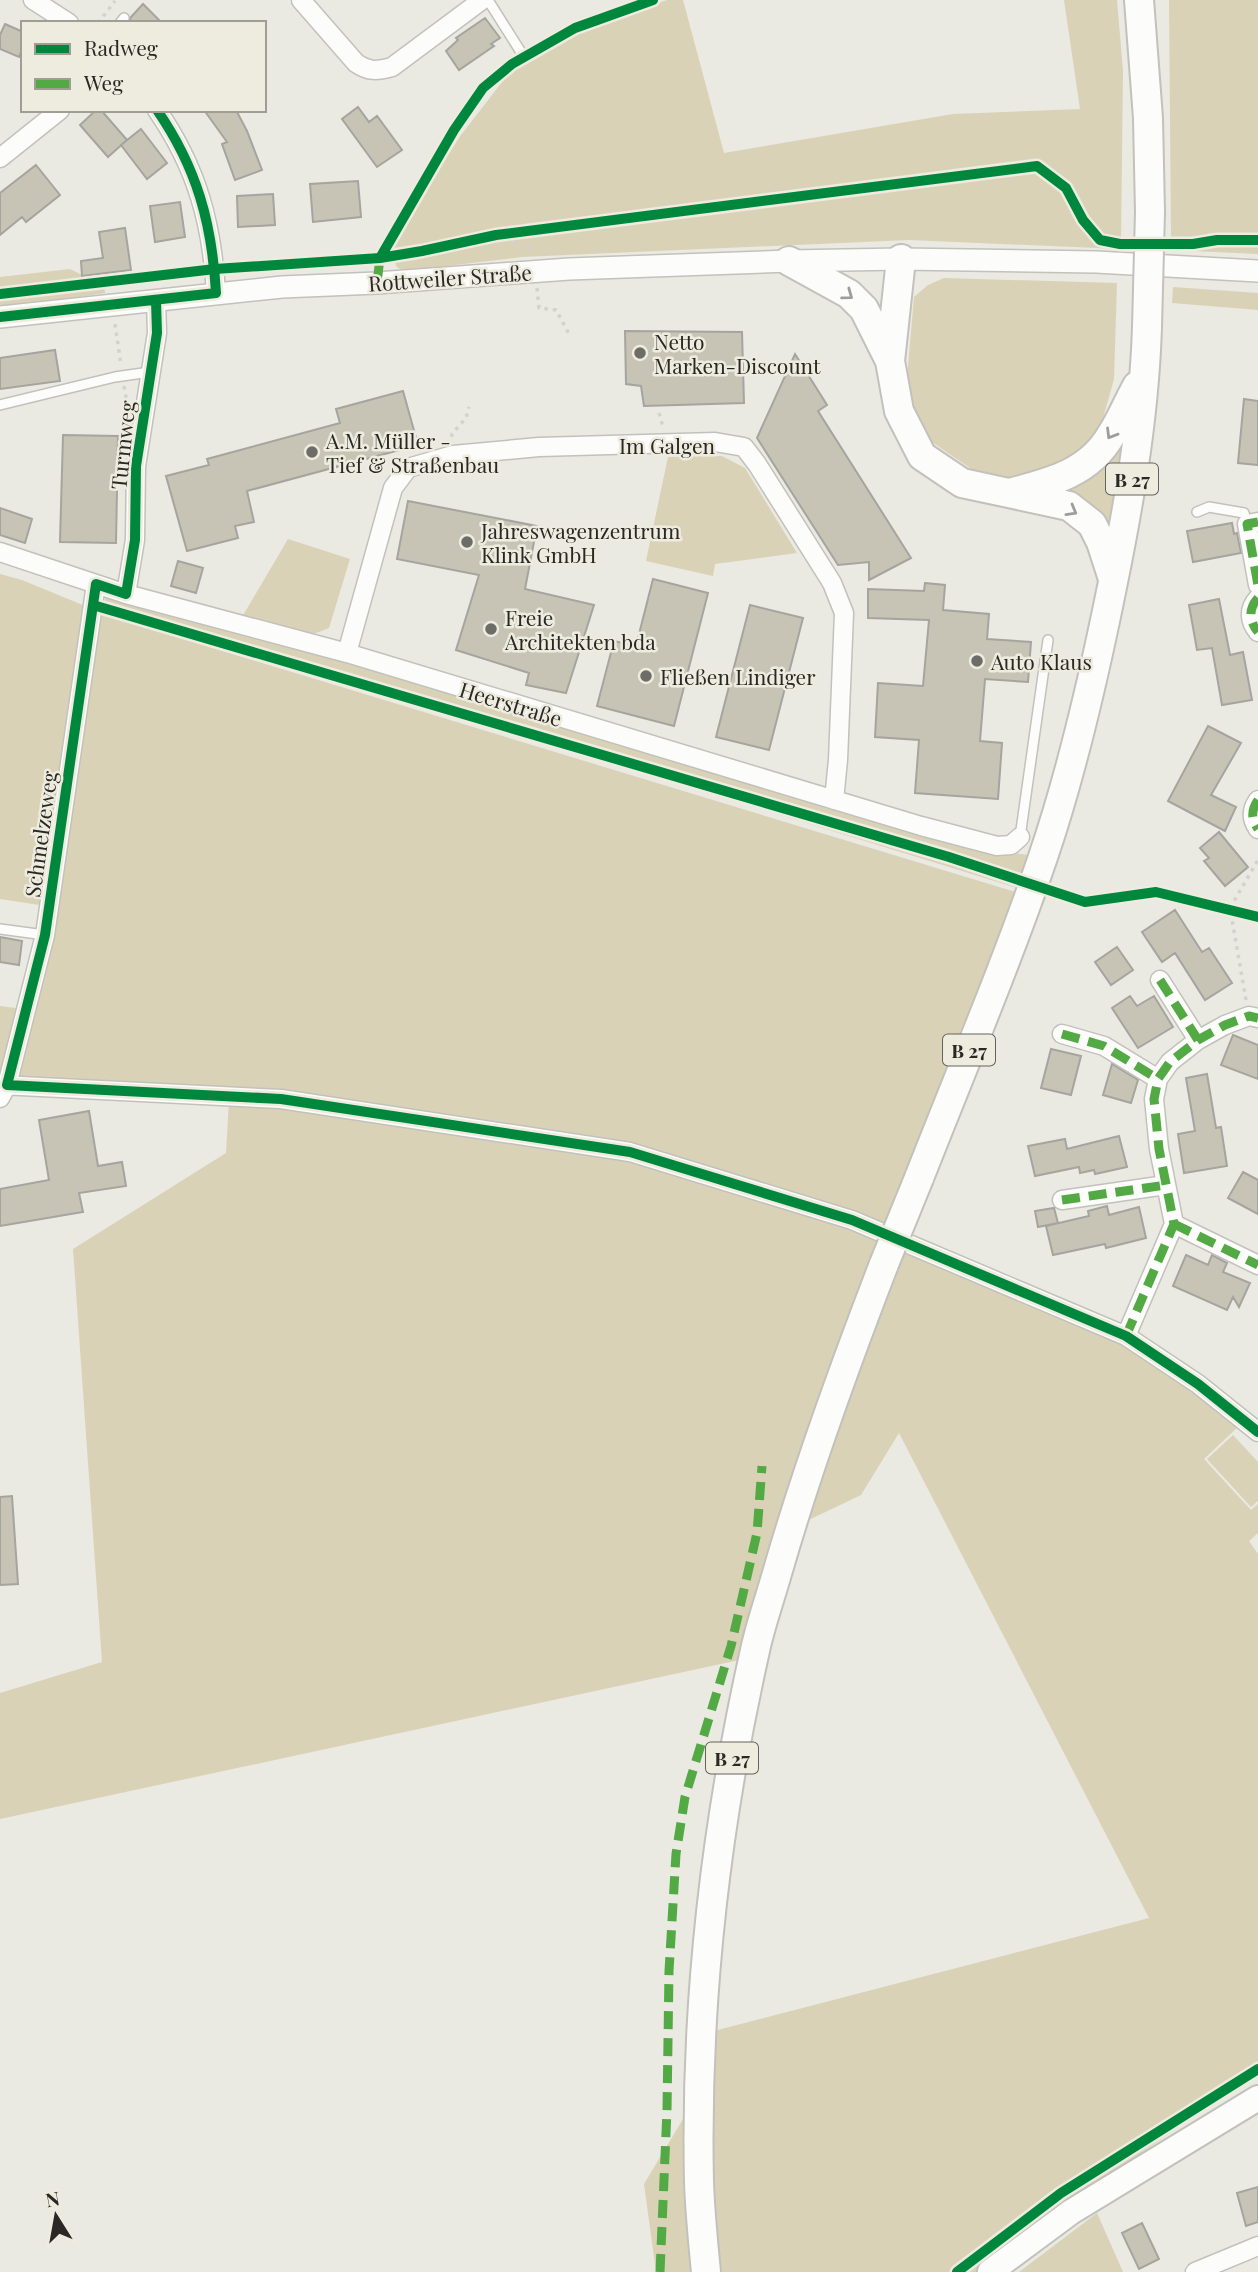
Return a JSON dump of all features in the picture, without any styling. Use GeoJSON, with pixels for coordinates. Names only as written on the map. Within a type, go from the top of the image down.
{"type":"FeatureCollection","features":[{"type":"Feature","properties":{"kind":"main road","name":"B 27"},"geometry":{"type":"LineString","coordinates":[[706,2272],[699,2183],[700,2038],[711,1902],[732,1762],[757,1643],[836,1388],[1043,857],[1064,791],[1091,688],[1114,582],[1135,462],[1147,327],[1150,212],[1148,118],[1139,0]]}},
{"type":"Feature","properties":{"kind":"main road"},"geometry":{"type":"LineString","coordinates":[[901,259],[890,361],[899,411],[922,456],[962,483],[1069,506],[1092,524],[1114,582]]}},
{"type":"Feature","properties":{"kind":"main road"},"geometry":{"type":"LineString","coordinates":[[789,261],[849,294],[864,309],[890,361]]}},
{"type":"Feature","properties":{"kind":"main road"},"geometry":{"type":"LineString","coordinates":[[1007,493],[1051,482],[1078,470],[1095,456],[1111,437],[1144,375]]}},
{"type":"Feature","properties":{"kind":"main road"},"geometry":{"type":"LineString","coordinates":[[990,2272],[1071,2212],[1258,2098]]}},
{"type":"Feature","properties":{"kind":"street"},"geometry":{"type":"LineString","coordinates":[[33,0],[66,21]]}},
{"type":"Feature","properties":{"kind":"street"},"geometry":{"type":"LineString","coordinates":[[301,0],[356,63],[366,70],[376,71],[392,67],[482,0]]}},
{"type":"Feature","properties":{"kind":"street"},"geometry":{"type":"LineString","coordinates":[[0,158],[58,112]]}},
{"type":"Feature","properties":{"kind":"street"},"geometry":{"type":"LineString","coordinates":[[158,112],[189,163],[206,214],[216,293]]}},
{"type":"Feature","properties":{"kind":"street","name":"Rottweiler Straße"},"geometry":{"type":"LineString","coordinates":[[0,317],[216,293],[536,271],[789,261],[901,259],[1096,262],[1258,271]]}},
{"type":"Feature","properties":{"kind":"street","name":"Turmweg"},"geometry":{"type":"LineString","coordinates":[[126,594],[135,540],[136,466],[157,333],[156,300]]}},
{"type":"Feature","properties":{"kind":"street","name":"Im Galgen"},"geometry":{"type":"LineString","coordinates":[[347,653],[393,488],[408,468],[453,456],[539,447],[715,442],[744,447],[832,583],[844,613],[834,800]]}},
{"type":"Feature","properties":{"kind":"street"},"geometry":{"type":"LineString","coordinates":[[1253,523],[1258,585]]}},
{"type":"Feature","properties":{"kind":"street","name":"Heerstraße"},"geometry":{"type":"LineString","coordinates":[[0,552],[126,594],[347,653],[921,827],[998,846],[1011,845],[1020,837]]}},
{"type":"Feature","properties":{"kind":"street","name":"Schmelzeweg"},"geometry":{"type":"LineString","coordinates":[[2,1089],[45,935],[96,584]]}},
{"type":"Feature","properties":{"kind":"street"},"geometry":{"type":"LineString","coordinates":[[1258,598],[1250,616],[1258,632]]}},
{"type":"Feature","properties":{"kind":"street"},"geometry":{"type":"LineString","coordinates":[[1258,800],[1252,816],[1258,829]]}},
{"type":"Feature","properties":{"kind":"street"},"geometry":{"type":"LineString","coordinates":[[1160,980],[1198,1040]]}},
{"type":"Feature","properties":{"kind":"street"},"geometry":{"type":"LineString","coordinates":[[1126,1336],[1174,1224],[1159,1149],[1154,1099],[1158,1079],[1170,1062],[1198,1040],[1225,1025],[1254,1017]]}},
{"type":"Feature","properties":{"kind":"street"},"geometry":{"type":"LineString","coordinates":[[1062,1034],[1104,1045],[1158,1079]]}},
{"type":"Feature","properties":{"kind":"street"},"geometry":{"type":"LineString","coordinates":[[2,1089],[281,1100],[630,1153],[852,1220],[1126,1336],[1198,1384],[1258,1432]]}},
{"type":"Feature","properties":{"kind":"street"},"geometry":{"type":"LineString","coordinates":[[1062,1200],[1166,1185]]}},
{"type":"Feature","properties":{"kind":"street"},"geometry":{"type":"LineString","coordinates":[[1174,1224],[1258,1265]]}},
{"type":"Feature","properties":{"kind":"street"},"geometry":{"type":"LineString","coordinates":[[1195,2272],[1258,2246]]}},
{"type":"Feature","properties":{"kind":"lane"},"geometry":{"type":"LineString","coordinates":[[488,0],[524,57]]}},
{"type":"Feature","properties":{"kind":"lane"},"geometry":{"type":"LineString","coordinates":[[0,405],[115,377],[150,372]]}},
{"type":"Feature","properties":{"kind":"lane"},"geometry":{"type":"LineString","coordinates":[[1197,512],[1209,508],[1244,513],[1253,523]]}},
{"type":"Feature","properties":{"kind":"lane"},"geometry":{"type":"LineString","coordinates":[[1020,837],[1048,640]]}},
{"type":"Feature","properties":{"kind":"lane"},"geometry":{"type":"LineString","coordinates":[[0,929],[45,935]]}},
{"type":"Feature","properties":{"kind":"path"},"geometry":{"type":"LineString","coordinates":[[100,21],[115,1]]}},
{"type":"Feature","properties":{"kind":"path"},"geometry":{"type":"LineString","coordinates":[[484,237],[524,231]]}},
{"type":"Feature","properties":{"kind":"path"},"geometry":{"type":"LineString","coordinates":[[496,235],[528,248],[536,271],[539,308],[556,310],[569,334]]}},
{"type":"Feature","properties":{"kind":"path"},"geometry":{"type":"LineString","coordinates":[[453,456],[452,434],[466,418],[469,407]]}},
{"type":"Feature","properties":{"kind":"path"},"geometry":{"type":"LineString","coordinates":[[659,413],[663,424]]}},
{"type":"Feature","properties":{"kind":"path"},"geometry":{"type":"LineString","coordinates":[[1254,1017],[1235,910],[1258,860]]}},
{"type":"Feature","properties":{"kind":"path"},"geometry":{"type":"LineString","coordinates":[[1218,905],[1235,910]]}},
{"type":"Feature","properties":{"kind":"shaded area"},"geometry":{"type":"Polygon","coordinates":[[[667,0],[683,0],[724,153],[953,114],[1080,109],[1064,0],[1117,0],[1123,71],[1121,241],[1098,235],[1067,183],[1038,164],[495,233],[433,245],[431,243],[380,259],[461,135],[513,68],[577,33],[667,0]]]}},
{"type":"Feature","properties":{"kind":"shaded area"},"geometry":{"type":"Polygon","coordinates":[[[1169,0],[1258,0],[1258,235],[1171,239],[1169,0]]]}},
{"type":"Feature","properties":{"kind":"shaded area"},"geometry":{"type":"Polygon","coordinates":[[[1037,168],[1058,185],[1082,226],[1098,243],[1120,249],[909,240],[522,257],[404,271],[397,267],[394,261],[518,234],[1037,168]]]}},
{"type":"Feature","properties":{"kind":"shaded area"},"geometry":{"type":"Polygon","coordinates":[[[1219,242],[1258,243],[1258,254],[1170,250],[1170,246],[1197,247],[1219,242]]]}},
{"type":"Feature","properties":{"kind":"shaded area"},"geometry":{"type":"Polygon","coordinates":[[[70,269],[104,286],[105,293],[0,309],[0,277],[70,269]]]}},
{"type":"Feature","properties":{"kind":"shaded area"},"geometry":{"type":"Polygon","coordinates":[[[944,278],[1117,283],[1114,379],[1098,436],[1079,456],[1019,481],[983,477],[929,440],[914,413],[907,378],[914,297],[928,285],[944,278]]]}},
{"type":"Feature","properties":{"kind":"shaded area"},"geometry":{"type":"Polygon","coordinates":[[[1173,287],[1258,293],[1258,310],[1172,303],[1173,287]]]}},
{"type":"Feature","properties":{"kind":"shaded area"},"geometry":{"type":"Polygon","coordinates":[[[1125,433],[1112,539],[1048,493],[1125,433]]]}},
{"type":"Feature","properties":{"kind":"shaded area"},"geometry":{"type":"Polygon","coordinates":[[[722,456],[745,468],[797,553],[715,564],[713,576],[646,561],[668,457],[722,456]]]}},
{"type":"Feature","properties":{"kind":"shaded area"},"geometry":{"type":"Polygon","coordinates":[[[288,539],[350,559],[329,628],[311,635],[242,617],[288,539]]]}},
{"type":"Feature","properties":{"kind":"shaded area"},"geometry":{"type":"Polygon","coordinates":[[[0,574],[22,580],[90,608],[46,906],[0,899],[0,574]]]}},
{"type":"Feature","properties":{"kind":"shaded area"},"geometry":{"type":"Polygon","coordinates":[[[106,596],[348,657],[1006,852],[1043,857],[1030,892],[104,606],[106,596]]]}},
{"type":"Feature","properties":{"kind":"shaded area"},"geometry":{"type":"Polygon","coordinates":[[[94,612],[1029,896],[900,1238],[632,1151],[282,1098],[9,1083],[94,612]]]}},
{"type":"Feature","properties":{"kind":"shaded area"},"geometry":{"type":"Polygon","coordinates":[[[0,1006],[23,1009],[0,1083],[0,1006]]]}},
{"type":"Feature","properties":{"kind":"shaded area"},"geometry":{"type":"Polygon","coordinates":[[[229,1100],[629,1155],[897,1242],[758,1656],[0,1819],[0,1693],[102,1662],[73,1249],[226,1153],[229,1100]]]}},
{"type":"Feature","properties":{"kind":"shaded area"},"geometry":{"type":"Polygon","coordinates":[[[903,1244],[1126,1341],[1241,1424],[1204,1459],[1251,1510],[1258,1504],[1258,1533],[1249,1541],[1258,1554],[1258,2072],[1082,2194],[976,2272],[717,2272],[710,2185],[710,2032],[1149,1918],[899,1433],[861,1495],[796,1526],[903,1244]]]}},
{"type":"Feature","properties":{"kind":"shaded area"},"geometry":{"type":"Polygon","coordinates":[[[1233,1435],[1258,1462],[1258,1501],[1251,1507],[1207,1459],[1233,1435]]]}},
{"type":"Feature","properties":{"kind":"shaded area"},"geometry":{"type":"Polygon","coordinates":[[[689,2109],[694,2272],[656,2272],[644,2184],[689,2109]]]}},
{"type":"Feature","properties":{"kind":"shaded area"},"geometry":{"type":"Polygon","coordinates":[[[1097,2213],[1123,2272],[1019,2272],[1097,2213]]]}},
{"type":"Feature","properties":{"kind":"building"},"geometry":{"type":"Polygon","coordinates":[[[143,4],[160,21],[130,21],[143,4]]]}},
{"type":"Feature","properties":{"kind":"building"},"geometry":{"type":"Polygon","coordinates":[[[485,18],[500,38],[491,44],[494,46],[459,70],[446,51],[458,40],[456,38],[485,18]]]}},
{"type":"Feature","properties":{"kind":"building"},"geometry":{"type":"Polygon","coordinates":[[[5,24],[21,31],[19,57],[0,49],[0,35],[5,24]]]}},
{"type":"Feature","properties":{"kind":"building"},"geometry":{"type":"Polygon","coordinates":[[[358,107],[369,122],[377,116],[402,150],[377,167],[342,119],[358,107]]]}},
{"type":"Feature","properties":{"kind":"building"},"geometry":{"type":"Polygon","coordinates":[[[94,112],[103,112],[127,140],[108,157],[80,125],[94,112]]]}},
{"type":"Feature","properties":{"kind":"building"},"geometry":{"type":"Polygon","coordinates":[[[205,112],[237,112],[262,170],[235,180],[222,144],[227,142],[205,112]]]}},
{"type":"Feature","properties":{"kind":"building"},"geometry":{"type":"Polygon","coordinates":[[[141,129],[167,163],[147,179],[121,145],[141,129]]]}},
{"type":"Feature","properties":{"kind":"building"},"geometry":{"type":"Polygon","coordinates":[[[36,165],[60,195],[26,222],[22,217],[0,235],[0,193],[36,165]]]}},
{"type":"Feature","properties":{"kind":"building"},"geometry":{"type":"Polygon","coordinates":[[[358,181],[361,217],[313,222],[310,184],[358,181]]]}},
{"type":"Feature","properties":{"kind":"building"},"geometry":{"type":"Polygon","coordinates":[[[273,194],[275,225],[238,227],[237,196],[273,194]]]}},
{"type":"Feature","properties":{"kind":"building"},"geometry":{"type":"Polygon","coordinates":[[[180,202],[185,237],[155,242],[150,206],[180,202]]]}},
{"type":"Feature","properties":{"kind":"building"},"geometry":{"type":"Polygon","coordinates":[[[125,228],[131,270],[82,276],[81,261],[103,258],[99,232],[125,228]]]}},
{"type":"Feature","properties":{"kind":"building"},"geometry":{"type":"Polygon","coordinates":[[[625,331],[742,332],[744,403],[644,406],[641,386],[626,384],[625,331]]]}},
{"type":"Feature","properties":{"kind":"building"},"geometry":{"type":"Polygon","coordinates":[[[55,350],[60,381],[0,389],[0,358],[55,350]]]}},
{"type":"Feature","properties":{"kind":"building"},"geometry":{"type":"Polygon","coordinates":[[[795,354],[827,405],[818,411],[911,558],[869,580],[869,562],[838,565],[757,438],[795,354]]]}},
{"type":"Feature","properties":{"kind":"building","name":"A.M. Müller - Tief & Straßenbau"},"geometry":{"type":"Polygon","coordinates":[[[403,391],[418,445],[247,491],[254,522],[235,526],[238,538],[187,551],[166,476],[209,465],[207,459],[340,423],[336,409],[403,391]]]}},
{"type":"Feature","properties":{"kind":"building"},"geometry":{"type":"Polygon","coordinates":[[[1244,399],[1258,401],[1258,465],[1238,463],[1244,399]]]}},
{"type":"Feature","properties":{"kind":"building"},"geometry":{"type":"Polygon","coordinates":[[[63,435],[118,436],[116,543],[60,542],[63,435]]]}},
{"type":"Feature","properties":{"kind":"building"},"geometry":{"type":"Polygon","coordinates":[[[408,501],[537,526],[525,589],[594,605],[566,693],[526,685],[529,673],[456,650],[479,575],[397,559],[408,501]]]}},
{"type":"Feature","properties":{"kind":"building"},"geometry":{"type":"Polygon","coordinates":[[[0,508],[32,519],[25,543],[0,535],[0,508]]]}},
{"type":"Feature","properties":{"kind":"building"},"geometry":{"type":"Polygon","coordinates":[[[1232,523],[1241,553],[1193,562],[1187,531],[1232,523]]]}},
{"type":"Feature","properties":{"kind":"building"},"geometry":{"type":"Polygon","coordinates":[[[178,561],[203,568],[196,593],[171,586],[178,561]]]}},
{"type":"Feature","properties":{"kind":"building","name":"Fließen Lindiger"},"geometry":{"type":"Polygon","coordinates":[[[653,579],[708,593],[674,726],[597,706],[614,641],[636,646],[653,579]]]}},
{"type":"Feature","properties":{"kind":"building"},"geometry":{"type":"Polygon","coordinates":[[[925,583],[945,585],[943,610],[989,614],[987,639],[1031,642],[1028,682],[985,679],[980,741],[1002,743],[998,799],[915,793],[919,740],[875,737],[878,683],[923,686],[929,620],[868,618],[868,589],[924,591],[925,583]]]}},
{"type":"Feature","properties":{"kind":"building"},"geometry":{"type":"Polygon","coordinates":[[[1219,599],[1230,655],[1243,652],[1252,700],[1222,705],[1212,648],[1197,650],[1189,605],[1219,599]]]}},
{"type":"Feature","properties":{"kind":"building"},"geometry":{"type":"Polygon","coordinates":[[[750,605],[803,618],[769,750],[716,737],[750,605]]]}},
{"type":"Feature","properties":{"kind":"building"},"geometry":{"type":"Polygon","coordinates":[[[1208,726],[1241,743],[1211,795],[1236,807],[1225,831],[1168,801],[1208,726]]]}},
{"type":"Feature","properties":{"kind":"building"},"geometry":{"type":"Polygon","coordinates":[[[1219,832],[1248,867],[1225,886],[1204,861],[1209,858],[1200,848],[1219,832]]]}},
{"type":"Feature","properties":{"kind":"building"},"geometry":{"type":"Polygon","coordinates":[[[1175,910],[1202,952],[1209,948],[1232,983],[1205,1000],[1175,953],[1162,962],[1142,932],[1175,910]]]}},
{"type":"Feature","properties":{"kind":"building"},"geometry":{"type":"Polygon","coordinates":[[[0,937],[22,941],[19,965],[0,962],[0,937]]]}},
{"type":"Feature","properties":{"kind":"building"},"geometry":{"type":"Polygon","coordinates":[[[1117,947],[1133,970],[1111,985],[1095,962],[1117,947]]]}},
{"type":"Feature","properties":{"kind":"building"},"geometry":{"type":"Polygon","coordinates":[[[1130,996],[1137,1006],[1154,996],[1173,1027],[1138,1048],[1112,1008],[1130,996]]]}},
{"type":"Feature","properties":{"kind":"building"},"geometry":{"type":"Polygon","coordinates":[[[1233,1035],[1258,1045],[1258,1079],[1221,1065],[1233,1035]]]}},
{"type":"Feature","properties":{"kind":"building"},"geometry":{"type":"Polygon","coordinates":[[[1051,1049],[1081,1056],[1071,1095],[1041,1088],[1051,1049]]]}},
{"type":"Feature","properties":{"kind":"building"},"geometry":{"type":"Polygon","coordinates":[[[1112,1064],[1138,1080],[1131,1103],[1103,1095],[1112,1064]]]}},
{"type":"Feature","properties":{"kind":"building"},"geometry":{"type":"Polygon","coordinates":[[[1207,1074],[1216,1128],[1221,1127],[1227,1166],[1184,1173],[1178,1134],[1195,1131],[1186,1078],[1207,1074]]]}},
{"type":"Feature","properties":{"kind":"building"},"geometry":{"type":"Polygon","coordinates":[[[89,1111],[98,1166],[122,1162],[126,1186],[79,1193],[83,1212],[0,1226],[0,1189],[49,1180],[39,1120],[89,1111]]]}},
{"type":"Feature","properties":{"kind":"building"},"geometry":{"type":"Polygon","coordinates":[[[1119,1136],[1127,1167],[1095,1174],[1094,1170],[1080,1173],[1079,1167],[1035,1176],[1028,1146],[1065,1139],[1067,1149],[1119,1136]]]}},
{"type":"Feature","properties":{"kind":"building"},"geometry":{"type":"Polygon","coordinates":[[[1243,1172],[1258,1180],[1258,1214],[1228,1198],[1243,1172]]]}},
{"type":"Feature","properties":{"kind":"building"},"geometry":{"type":"Polygon","coordinates":[[[1107,1206],[1109,1215],[1139,1207],[1146,1238],[1106,1248],[1105,1244],[1053,1255],[1046,1226],[1089,1216],[1088,1211],[1107,1206]]]}},
{"type":"Feature","properties":{"kind":"building"},"geometry":{"type":"Polygon","coordinates":[[[1054,1208],[1058,1223],[1038,1227],[1035,1211],[1054,1208]]]}},
{"type":"Feature","properties":{"kind":"building"},"geometry":{"type":"Polygon","coordinates":[[[1186,1255],[1208,1265],[1212,1255],[1227,1263],[1223,1272],[1250,1283],[1239,1307],[1233,1297],[1227,1310],[1173,1286],[1186,1255]]]}},
{"type":"Feature","properties":{"kind":"building"},"geometry":{"type":"Polygon","coordinates":[[[12,1496],[18,1584],[0,1585],[0,1497],[12,1496]]]}},
{"type":"Feature","properties":{"kind":"building"},"geometry":{"type":"Polygon","coordinates":[[[1258,2187],[1258,2222],[1246,2226],[1237,2193],[1258,2187]]]}},
{"type":"Feature","properties":{"kind":"building"},"geometry":{"type":"Polygon","coordinates":[[[1142,2223],[1159,2259],[1139,2269],[1122,2233],[1142,2223]]]}},
{"type":"Feature","properties":{"kind":"marked path"},"geometry":{"type":"LineString","coordinates":[[377,283],[383,252]]}},
{"type":"Feature","properties":{"kind":"marked path"},"geometry":{"type":"LineString","coordinates":[[1258,522],[1247,524],[1258,585]]}},
{"type":"Feature","properties":{"kind":"marked path"},"geometry":{"type":"LineString","coordinates":[[1258,598],[1251,615],[1258,632]]}},
{"type":"Feature","properties":{"kind":"marked path"},"geometry":{"type":"LineString","coordinates":[[1258,800],[1253,814],[1258,829]]}},
{"type":"Feature","properties":{"kind":"marked path"},"geometry":{"type":"LineString","coordinates":[[1160,980],[1198,1040]]}},
{"type":"Feature","properties":{"kind":"marked path"},"geometry":{"type":"LineString","coordinates":[[1126,1336],[1174,1224],[1159,1149],[1154,1099],[1158,1079],[1170,1062],[1198,1040],[1249,1016],[1258,1018]]}},
{"type":"Feature","properties":{"kind":"marked path"},"geometry":{"type":"LineString","coordinates":[[1062,1034],[1104,1046],[1158,1079]]}},
{"type":"Feature","properties":{"kind":"marked path"},"geometry":{"type":"LineString","coordinates":[[1062,1200],[1166,1185]]}},
{"type":"Feature","properties":{"kind":"marked path"},"geometry":{"type":"LineString","coordinates":[[1174,1224],[1258,1265]]}},
{"type":"Feature","properties":{"kind":"marked path"},"geometry":{"type":"LineString","coordinates":[[660,2272],[667,2110],[669,1971],[676,1854],[685,1797],[731,1646],[757,1533],[762,1466]]}},
{"type":"Feature","properties":{"kind":"cycle path"},"geometry":{"type":"LineString","coordinates":[[380,258],[454,130],[483,88],[512,64],[575,28],[653,0]]}},
{"type":"Feature","properties":{"kind":"cycle path"},"geometry":{"type":"LineString","coordinates":[[0,317],[216,293],[211,243],[200,197],[183,153],[158,112]]}},
{"type":"Feature","properties":{"kind":"cycle path"},"geometry":{"type":"LineString","coordinates":[[0,294],[215,269],[380,258],[496,235],[1037,166],[1066,188],[1083,220],[1100,240],[1120,244],[1193,244],[1217,240],[1258,240]]}},
{"type":"Feature","properties":{"kind":"cycle path"},"geometry":{"type":"LineString","coordinates":[[156,301],[157,333],[136,466],[135,540],[126,594],[96,584],[45,935],[7,1085],[281,1099],[630,1152],[852,1220],[1126,1336],[1198,1384],[1258,1432]]}},
{"type":"Feature","properties":{"kind":"cycle path"},"geometry":{"type":"LineString","coordinates":[[93,605],[949,857],[1085,902],[1156,892],[1258,917]]}},
{"type":"Feature","properties":{"kind":"cycle path"},"geometry":{"type":"LineString","coordinates":[[957,2272],[1061,2193],[1258,2069]]}},
{"type":"Feature","properties":{"kind":"place","name":"Netto Marken-Discount"},"geometry":{"type":"Point","coordinates":[640,353]}},
{"type":"Feature","properties":{"kind":"place","name":"A.M. Müller - Tief & Straßenbau"},"geometry":{"type":"Point","coordinates":[312,452]}},
{"type":"Feature","properties":{"kind":"place","name":"Jahreswagenzentrum Klink GmbH"},"geometry":{"type":"Point","coordinates":[467,542]}},
{"type":"Feature","properties":{"kind":"place","name":"Freie Architekten bda"},"geometry":{"type":"Point","coordinates":[491,629]}},
{"type":"Feature","properties":{"kind":"place","name":"Auto Klaus"},"geometry":{"type":"Point","coordinates":[977,661]}},
{"type":"Feature","properties":{"kind":"place","name":"Fließen Lindiger"},"geometry":{"type":"Point","coordinates":[646,676]}}]}
